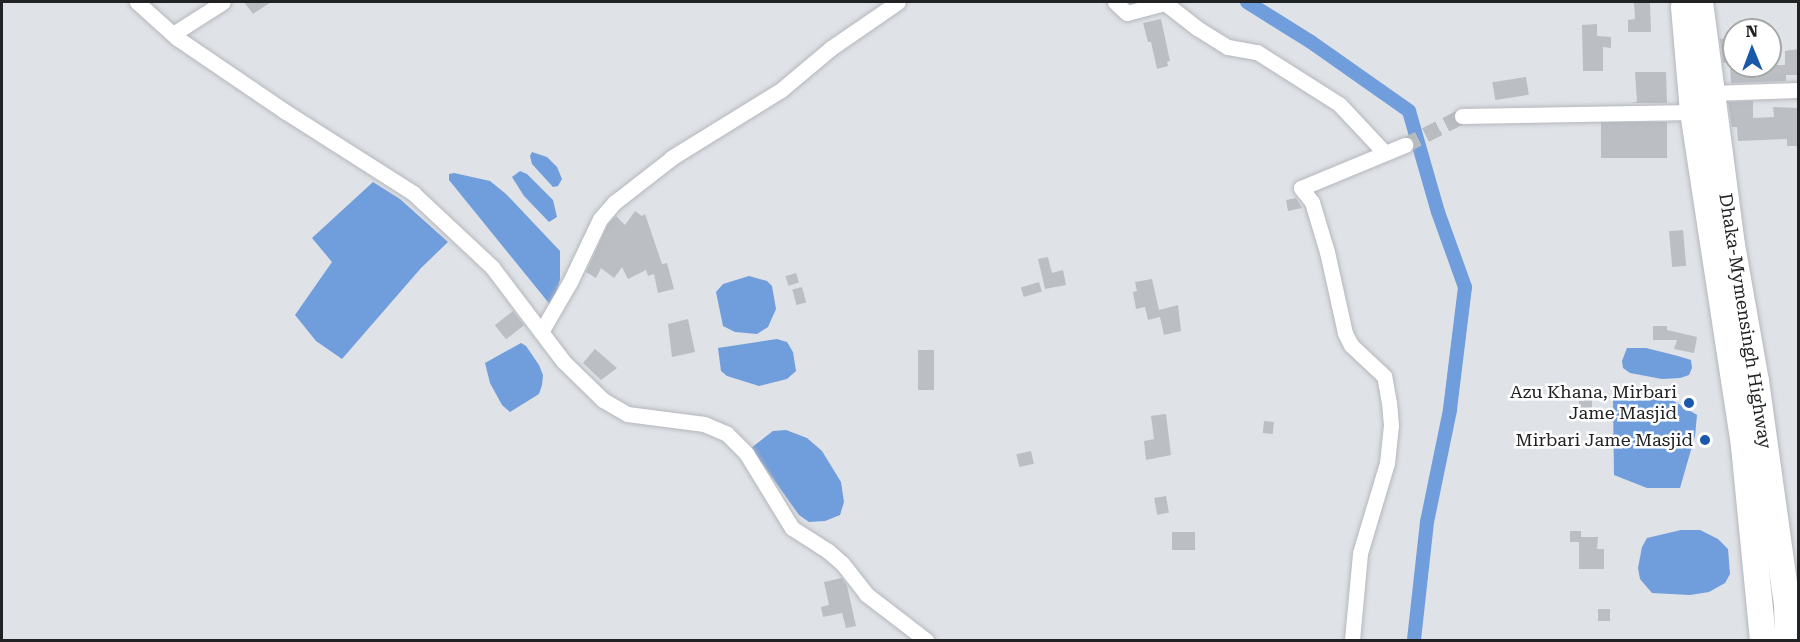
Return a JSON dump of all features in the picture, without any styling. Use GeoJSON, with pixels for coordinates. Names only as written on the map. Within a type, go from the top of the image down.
{"type":"FeatureCollection","features":[{"type":"Feature","properties":{"kind":"highway","name":"Dhaka-Mymensingh Highway"},"geometry":{"type":"LineString","coordinates":[[1683,2],[1693,112],[1744,446],[1764,640]]}},
{"type":"Feature","properties":{"kind":"highway","name":"Dhaka-Mymensingh Highway"},"geometry":{"type":"LineString","coordinates":[[1700,2],[1710,93],[1732,245],[1756,381],[1787,605],[1788,640]]}},
{"type":"Feature","properties":{"kind":"street"},"geometry":{"type":"LineString","coordinates":[[137,2],[173,34],[286,112],[413,193],[492,267],[563,361],[603,400],[627,414],[704,424],[727,434],[746,453],[792,528],[828,550],[866,594],[926,640]]}},
{"type":"Feature","properties":{"kind":"street"},"geometry":{"type":"LineString","coordinates":[[173,34],[223,2]]}},
{"type":"Feature","properties":{"kind":"street"},"geometry":{"type":"LineString","coordinates":[[541,332],[570,282],[600,219],[615,202],[672,157],[781,90],[831,48],[898,2]]}},
{"type":"Feature","properties":{"kind":"street"},"geometry":{"type":"LineString","coordinates":[[1114,2],[1127,14],[1165,3],[1197,28],[1228,47],[1257,52],[1339,104],[1385,153]]}},
{"type":"Feature","properties":{"kind":"street"},"geometry":{"type":"LineString","coordinates":[[1710,93],[1798,90]]}},
{"type":"Feature","properties":{"kind":"street"},"geometry":{"type":"LineString","coordinates":[[1462,117],[1693,112]]}},
{"type":"Feature","properties":{"kind":"street"},"geometry":{"type":"LineString","coordinates":[[1352,640],[1360,553],[1387,463],[1391,425],[1389,403],[1384,376],[1351,345],[1345,333],[1327,252],[1312,202],[1301,188],[1405,145]]}},
{"type":"Feature","properties":{"kind":"water"},"geometry":{"type":"Polygon","coordinates":[[[532,152],[547,157],[557,167],[562,179],[558,186],[553,187],[532,164],[530,156],[532,152]]]}},
{"type":"Feature","properties":{"kind":"water"},"geometry":{"type":"Polygon","coordinates":[[[520,171],[527,174],[553,200],[557,217],[549,222],[524,196],[512,177],[520,171]]]}},
{"type":"Feature","properties":{"kind":"water"},"geometry":{"type":"Polygon","coordinates":[[[454,173],[490,181],[506,194],[560,251],[560,280],[552,307],[449,180],[449,174],[454,173]]]}},
{"type":"Feature","properties":{"kind":"water"},"geometry":{"type":"Polygon","coordinates":[[[373,182],[400,199],[448,242],[421,268],[342,359],[316,341],[295,315],[332,262],[312,238],[373,182]]]}},
{"type":"Feature","properties":{"kind":"water"},"geometry":{"type":"Polygon","coordinates":[[[749,276],[767,281],[772,286],[776,309],[768,327],[757,334],[735,332],[723,326],[716,292],[723,284],[749,276]]]}},
{"type":"Feature","properties":{"kind":"water"},"geometry":{"type":"Polygon","coordinates":[[[777,339],[787,342],[793,352],[796,371],[787,379],[759,386],[727,376],[721,371],[718,348],[777,339]]]}},
{"type":"Feature","properties":{"kind":"water"},"geometry":{"type":"Polygon","coordinates":[[[521,343],[526,346],[539,365],[543,375],[542,385],[539,394],[510,412],[502,405],[490,383],[485,363],[521,343]]]}},
{"type":"Feature","properties":{"kind":"water"},"geometry":{"type":"Polygon","coordinates":[[[1627,348],[1646,348],[1691,360],[1692,368],[1689,375],[1680,378],[1662,379],[1630,373],[1623,368],[1622,361],[1627,348]]]}},
{"type":"Feature","properties":{"kind":"water"},"geometry":{"type":"Polygon","coordinates":[[[1628,387],[1657,391],[1697,415],[1695,436],[1680,488],[1647,488],[1614,475],[1613,399],[1628,387]]]}},
{"type":"Feature","properties":{"kind":"water"},"geometry":{"type":"Polygon","coordinates":[[[786,430],[807,438],[822,451],[841,482],[844,502],[840,515],[825,521],[809,522],[799,515],[751,448],[773,431],[786,430]]]}},
{"type":"Feature","properties":{"kind":"water"},"geometry":{"type":"Polygon","coordinates":[[[1681,530],[1700,530],[1718,539],[1728,549],[1730,574],[1725,583],[1709,592],[1690,595],[1652,593],[1640,579],[1638,568],[1642,547],[1647,538],[1681,530]]]}},
{"type":"Feature","properties":{"kind":"building"},"geometry":{"type":"Polygon","coordinates":[[[244,2],[271,2],[253,14],[244,2]]]}},
{"type":"Feature","properties":{"kind":"building"},"geometry":{"type":"Polygon","coordinates":[[[1634,2],[1650,2],[1651,32],[1628,32],[1628,20],[1635,19],[1634,2]]]}},
{"type":"Feature","properties":{"kind":"building"},"geometry":{"type":"Polygon","coordinates":[[[1161,19],[1170,61],[1167,62],[1168,66],[1157,69],[1151,42],[1148,42],[1143,23],[1161,19]]]}},
{"type":"Feature","properties":{"kind":"building"},"geometry":{"type":"Polygon","coordinates":[[[1597,24],[1597,36],[1611,37],[1611,48],[1603,47],[1603,71],[1583,71],[1582,25],[1597,24]]]}},
{"type":"Feature","properties":{"kind":"building"},"geometry":{"type":"Polygon","coordinates":[[[1798,49],[1798,75],[1786,75],[1786,81],[1731,83],[1731,78],[1782,78],[1785,51],[1798,49]]]}},
{"type":"Feature","properties":{"kind":"building"},"geometry":{"type":"Polygon","coordinates":[[[1635,72],[1666,72],[1667,103],[1630,103],[1637,102],[1635,72]]]}},
{"type":"Feature","properties":{"kind":"building"},"geometry":{"type":"Polygon","coordinates":[[[1526,77],[1529,95],[1495,100],[1492,82],[1526,77]]]}},
{"type":"Feature","properties":{"kind":"building"},"geometry":{"type":"Polygon","coordinates":[[[1753,101],[1753,118],[1774,117],[1773,107],[1798,108],[1798,146],[1787,146],[1787,139],[1738,141],[1737,127],[1732,127],[1728,102],[1753,101]]]}},
{"type":"Feature","properties":{"kind":"building"},"geometry":{"type":"Polygon","coordinates":[[[1601,122],[1667,122],[1667,158],[1601,158],[1601,122]]]}},
{"type":"Feature","properties":{"kind":"building"},"geometry":{"type":"Polygon","coordinates":[[[1296,198],[1302,208],[1288,211],[1286,200],[1296,198]]]}},
{"type":"Feature","properties":{"kind":"building"},"geometry":{"type":"Polygon","coordinates":[[[635,211],[642,216],[645,214],[662,264],[667,263],[674,289],[658,293],[654,274],[648,276],[646,270],[628,279],[622,267],[614,278],[601,268],[596,278],[586,272],[608,224],[616,216],[625,225],[635,211]]]}},
{"type":"Feature","properties":{"kind":"building"},"geometry":{"type":"Polygon","coordinates":[[[1683,230],[1686,266],[1672,267],[1669,231],[1683,230]]]}},
{"type":"Feature","properties":{"kind":"building"},"geometry":{"type":"Polygon","coordinates":[[[1048,257],[1052,273],[1063,270],[1066,285],[1045,289],[1038,259],[1048,257]]]}},
{"type":"Feature","properties":{"kind":"building"},"geometry":{"type":"Polygon","coordinates":[[[796,273],[799,283],[788,286],[785,276],[796,273]]]}},
{"type":"Feature","properties":{"kind":"building"},"geometry":{"type":"Polygon","coordinates":[[[1152,279],[1159,310],[1178,305],[1181,331],[1164,335],[1160,317],[1148,320],[1145,307],[1136,309],[1133,292],[1137,291],[1135,282],[1152,279]]]}},
{"type":"Feature","properties":{"kind":"building"},"geometry":{"type":"Polygon","coordinates":[[[1039,282],[1042,292],[1024,297],[1021,288],[1039,282]]]}},
{"type":"Feature","properties":{"kind":"building"},"geometry":{"type":"Polygon","coordinates":[[[802,287],[806,302],[796,305],[792,290],[802,287]]]}},
{"type":"Feature","properties":{"kind":"building"},"geometry":{"type":"Polygon","coordinates":[[[513,311],[524,325],[506,339],[495,325],[513,311]]]}},
{"type":"Feature","properties":{"kind":"building"},"geometry":{"type":"Polygon","coordinates":[[[688,319],[695,352],[672,357],[668,324],[688,319]]]}},
{"type":"Feature","properties":{"kind":"building"},"geometry":{"type":"Polygon","coordinates":[[[1653,326],[1667,326],[1667,330],[1697,337],[1694,353],[1674,349],[1677,340],[1653,340],[1653,326]]]}},
{"type":"Feature","properties":{"kind":"building"},"geometry":{"type":"Polygon","coordinates":[[[595,349],[617,368],[601,380],[583,363],[595,349]]]}},
{"type":"Feature","properties":{"kind":"building"},"geometry":{"type":"Polygon","coordinates":[[[918,350],[934,350],[934,390],[918,390],[918,350]]]}},
{"type":"Feature","properties":{"kind":"building"},"geometry":{"type":"Polygon","coordinates":[[[1579,394],[1592,394],[1592,415],[1579,415],[1579,394]]]}},
{"type":"Feature","properties":{"kind":"building"},"geometry":{"type":"Polygon","coordinates":[[[1166,414],[1171,455],[1146,460],[1144,441],[1154,439],[1151,416],[1166,414]]]}},
{"type":"Feature","properties":{"kind":"building"},"geometry":{"type":"Polygon","coordinates":[[[1264,421],[1274,422],[1273,434],[1263,433],[1264,421]]]}},
{"type":"Feature","properties":{"kind":"building"},"geometry":{"type":"Polygon","coordinates":[[[1031,451],[1034,464],[1019,467],[1016,454],[1031,451]]]}},
{"type":"Feature","properties":{"kind":"building"},"geometry":{"type":"Polygon","coordinates":[[[1166,496],[1169,513],[1157,515],[1154,498],[1166,496]]]}},
{"type":"Feature","properties":{"kind":"building"},"geometry":{"type":"Polygon","coordinates":[[[1570,531],[1581,531],[1581,537],[1598,537],[1597,549],[1604,549],[1604,569],[1579,569],[1579,542],[1570,542],[1570,531]]]}},
{"type":"Feature","properties":{"kind":"building"},"geometry":{"type":"Polygon","coordinates":[[[1172,532],[1195,532],[1195,550],[1172,550],[1172,532]]]}},
{"type":"Feature","properties":{"kind":"building"},"geometry":{"type":"Polygon","coordinates":[[[842,578],[847,586],[856,626],[846,628],[842,613],[823,617],[821,607],[829,605],[824,582],[842,578]]]}},
{"type":"Feature","properties":{"kind":"building"},"geometry":{"type":"Polygon","coordinates":[[[1598,609],[1610,609],[1610,621],[1598,621],[1598,609]]]}},
{"type":"Feature","properties":{"kind":"waterway"},"geometry":{"type":"LineString","coordinates":[[1247,2],[1311,42],[1409,111],[1438,212],[1465,287],[1450,410],[1427,522],[1414,640]]}},
{"type":"Feature","properties":{"kind":"tunnel"},"geometry":{"type":"LineString","coordinates":[[1405,145],[1462,116]]}},
{"type":"Feature","properties":{"kind":"place","name":"Azu Khana, Mirbari Jame Masjid"},"geometry":{"type":"Point","coordinates":[1689,403]}},
{"type":"Feature","properties":{"kind":"place","name":"Mirbari Jame Masjid"},"geometry":{"type":"Point","coordinates":[1705,440]}}]}
